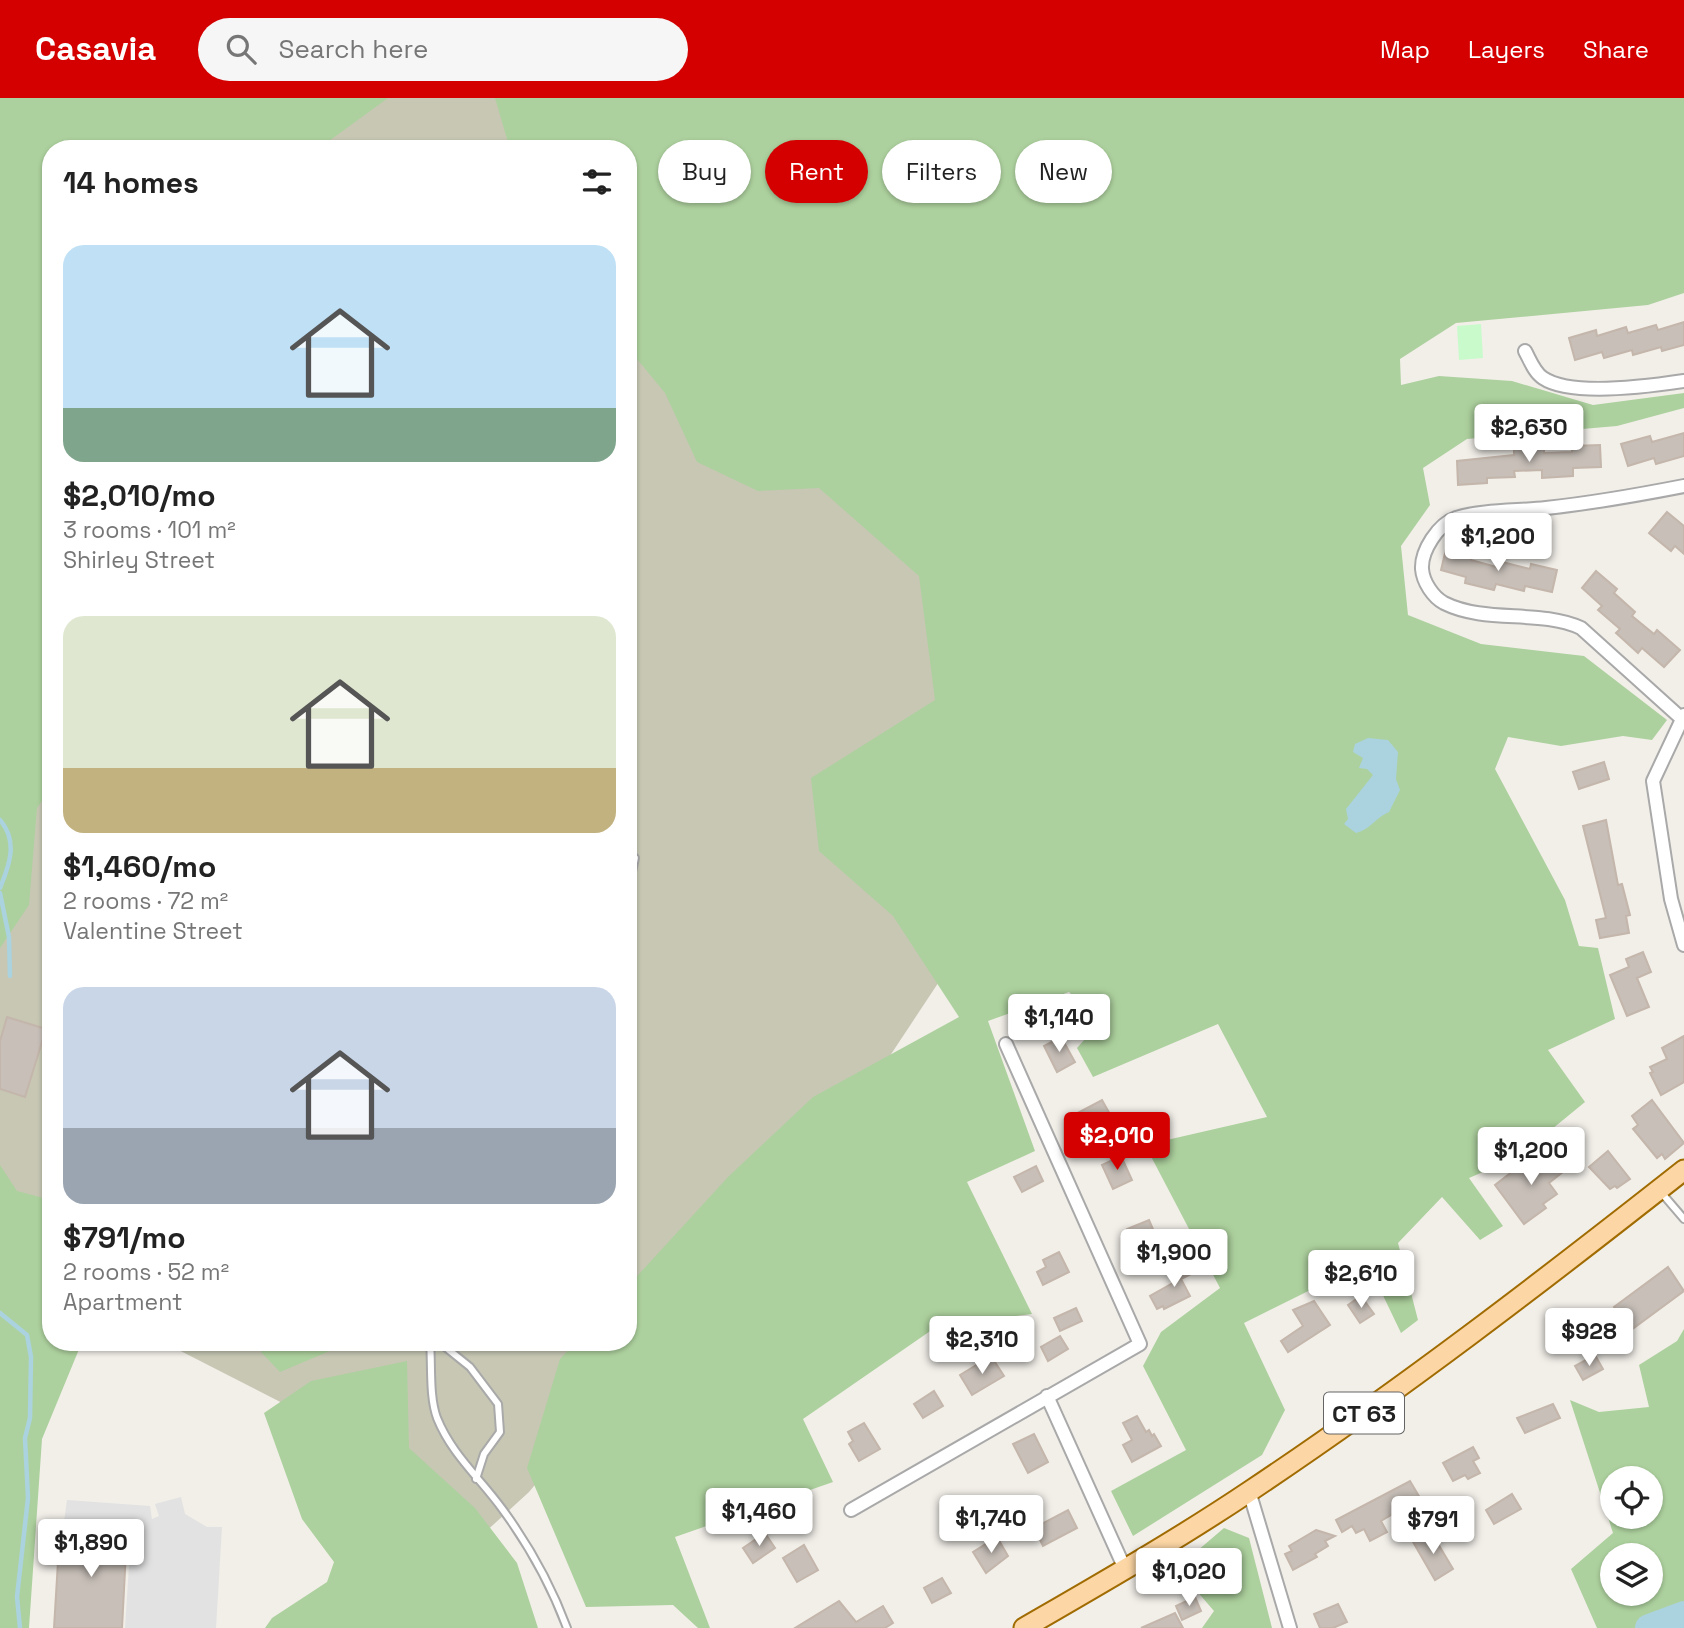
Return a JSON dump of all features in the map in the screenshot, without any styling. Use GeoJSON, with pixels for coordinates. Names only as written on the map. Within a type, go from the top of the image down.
{"type":"FeatureCollection","features":[{"type":"Feature","properties":{"kind":"main road","name":"CT 63"},"geometry":{"type":"LineString","coordinates":[[1024,1628],[1125,1569],[1249,1491],[1480,1329],[1684,1170]]}},
{"type":"Feature","properties":{"kind":"street"},"geometry":{"type":"LineString","coordinates":[[1525,351],[1543,378],[1557,383],[1613,389],[1684,381]]}},
{"type":"Feature","properties":{"kind":"street"},"geometry":{"type":"LineString","coordinates":[[1684,486],[1586,504],[1454,518],[1424,552],[1422,570],[1426,586],[1441,602],[1460,609],[1561,619],[1581,628],[1683,716],[1653,781],[1671,899],[1684,945]]}},
{"type":"Feature","properties":{"kind":"street"},"geometry":{"type":"LineString","coordinates":[[851,1510],[1140,1344],[1006,1044]]}},
{"type":"Feature","properties":{"kind":"street"},"geometry":{"type":"LineString","coordinates":[[1047,1396],[1125,1569]]}},
{"type":"Feature","properties":{"kind":"street"},"geometry":{"type":"LineString","coordinates":[[1249,1491],[1290,1628]]}},
{"type":"Feature","properties":{"kind":"lane"},"geometry":{"type":"LineString","coordinates":[[1659,1189],[1684,1219]]}},
{"type":"Feature","properties":{"kind":"lane"},"geometry":{"type":"LineString","coordinates":[[431,1351],[436,1414],[459,1459],[501,1507],[529,1547],[550,1583],[567,1628]]}},
{"type":"Feature","properties":{"kind":"lane"},"geometry":{"type":"LineString","coordinates":[[450,1351],[470,1367],[498,1404],[500,1432],[484,1454],[476,1479]]}},
{"type":"Feature","properties":{"kind":"shaded area"},"geometry":{"type":"Polygon","coordinates":[[[334,98],[526,98],[536,140],[265,140],[334,98]]]}},
{"type":"Feature","properties":{"kind":"shaded area"},"geometry":{"type":"Polygon","coordinates":[[[637,338],[951,557],[954,959],[874,1080],[529,1492],[482,1535],[333,1429],[181,1351],[637,1351],[637,338]]]}},
{"type":"Feature","properties":{"kind":"shaded area"},"geometry":{"type":"Polygon","coordinates":[[[42,769],[42,1287],[0,1268],[0,937],[23,795],[42,769]]]}},
{"type":"Feature","properties":{"kind":"shaded area"},"geometry":{"type":"Polygon","coordinates":[[[181,1497],[185,1514],[207,1527],[222,1527],[216,1628],[125,1628],[131,1534],[63,1530],[67,1500],[150,1506],[152,1519],[159,1516],[155,1504],[181,1497]]]}},
{"type":"Feature","properties":{"kind":"green space"},"geometry":{"type":"Polygon","coordinates":[[[0,98],[388,98],[330,140],[42,140],[42,801],[37,808],[29,905],[0,948],[0,98]]]}},
{"type":"Feature","properties":{"kind":"green space"},"geometry":{"type":"Polygon","coordinates":[[[495,98],[1684,98],[1684,293],[1648,305],[1456,323],[1400,359],[1401,385],[1439,376],[1512,381],[1593,405],[1684,393],[1684,408],[1617,426],[1467,439],[1423,468],[1430,505],[1401,546],[1408,615],[1481,644],[1584,656],[1667,720],[1652,740],[1623,736],[1561,746],[1508,737],[1495,769],[1565,900],[1579,946],[1598,948],[1615,1019],[1548,1050],[1585,1102],[1518,1157],[1469,1178],[1503,1226],[1480,1240],[1442,1197],[1398,1243],[1418,1320],[1401,1333],[1367,1262],[1244,1323],[1285,1410],[1262,1455],[1133,1536],[1111,1491],[1186,1450],[1143,1366],[1161,1332],[1220,1288],[1145,1145],[1267,1117],[1218,1024],[1093,1077],[1077,1048],[1099,1023],[1069,992],[988,1021],[1035,1151],[967,1182],[1032,1314],[939,1325],[803,1419],[833,1482],[675,1537],[710,1628],[698,1628],[673,1605],[586,1607],[527,1468],[560,1359],[568,1351],[637,1351],[637,1276],[728,1177],[813,1097],[959,1017],[893,916],[819,851],[811,778],[935,700],[919,576],[819,488],[758,491],[697,462],[665,393],[637,359],[637,140],[507,140],[495,98]]]}},
{"type":"Feature","properties":{"kind":"green space"},"geometry":{"type":"Polygon","coordinates":[[[1481,324],[1483,358],[1459,360],[1457,326],[1481,324]]]}},
{"type":"Feature","properties":{"kind":"green space"},"geometry":{"type":"Polygon","coordinates":[[[0,1165],[17,1191],[42,1198],[42,1351],[78,1351],[42,1439],[29,1628],[0,1628],[0,1165]]]}},
{"type":"Feature","properties":{"kind":"green space"},"geometry":{"type":"Polygon","coordinates":[[[1684,1329],[1684,1625],[1676,1628],[1597,1628],[1571,1569],[1600,1544],[1600,1606],[1663,1606],[1663,1543],[1601,1543],[1613,1533],[1612,1529],[1663,1529],[1663,1466],[1600,1466],[1600,1493],[1570,1400],[1599,1412],[1649,1407],[1639,1365],[1677,1341],[1684,1329]]]}},
{"type":"Feature","properties":{"kind":"green space"},"geometry":{"type":"Polygon","coordinates":[[[261,1351],[330,1351],[280,1372],[261,1351]]]}},
{"type":"Feature","properties":{"kind":"green space"},"geometry":{"type":"Polygon","coordinates":[[[407,1361],[409,1448],[475,1508],[517,1563],[538,1628],[265,1628],[272,1618],[327,1582],[334,1562],[302,1519],[264,1413],[311,1381],[407,1361]]]}},
{"type":"Feature","properties":{"kind":"green space"},"geometry":{"type":"Polygon","coordinates":[[[1224,1528],[1249,1538],[1272,1628],[1202,1628],[1214,1611],[1177,1568],[1224,1528]]]}},
{"type":"Feature","properties":{"kind":"water"},"geometry":{"type":"Polygon","coordinates":[[[1368,738],[1388,740],[1398,752],[1396,779],[1400,790],[1389,812],[1356,833],[1344,824],[1348,819],[1346,809],[1373,775],[1367,769],[1359,768],[1363,758],[1353,752],[1355,744],[1368,738]]]}},
{"type":"Feature","properties":{"kind":"building"},"geometry":{"type":"Polygon","coordinates":[[[1684,322],[1684,345],[1662,351],[1661,347],[1633,355],[1632,350],[1604,358],[1602,352],[1575,360],[1569,338],[1596,330],[1597,336],[1626,327],[1628,333],[1656,325],[1658,330],[1684,322]]]}},
{"type":"Feature","properties":{"kind":"building"},"geometry":{"type":"Polygon","coordinates":[[[1684,433],[1684,456],[1656,464],[1654,458],[1628,466],[1621,444],[1650,436],[1652,442],[1684,433]]]}},
{"type":"Feature","properties":{"kind":"building"},"geometry":{"type":"Polygon","coordinates":[[[1600,445],[1601,467],[1573,468],[1573,476],[1542,478],[1542,470],[1514,471],[1515,477],[1487,478],[1487,483],[1458,485],[1457,461],[1514,455],[1514,449],[1544,447],[1544,453],[1572,452],[1572,446],[1600,445]]]}},
{"type":"Feature","properties":{"kind":"building"},"geometry":{"type":"Polygon","coordinates":[[[1667,512],[1684,526],[1684,554],[1675,546],[1671,551],[1649,533],[1667,512]]]}},
{"type":"Feature","properties":{"kind":"building"},"geometry":{"type":"Polygon","coordinates":[[[1446,549],[1472,555],[1471,560],[1500,568],[1502,562],[1530,569],[1531,564],[1557,570],[1552,592],[1525,586],[1524,591],[1496,584],[1494,590],[1465,583],[1466,577],[1441,570],[1446,549]]]}},
{"type":"Feature","properties":{"kind":"building"},"geometry":{"type":"Polygon","coordinates":[[[1596,571],[1617,589],[1614,593],[1635,612],[1632,616],[1654,634],[1657,630],[1680,650],[1664,667],[1642,648],[1638,653],[1616,633],[1620,629],[1598,610],[1602,606],[1582,588],[1596,571]]]}},
{"type":"Feature","properties":{"kind":"building"},"geometry":{"type":"Polygon","coordinates":[[[1604,762],[1609,779],[1579,789],[1573,772],[1604,762]]]}},
{"type":"Feature","properties":{"kind":"building"},"geometry":{"type":"Polygon","coordinates":[[[1606,820],[1618,885],[1622,884],[1630,915],[1626,916],[1629,933],[1600,938],[1596,920],[1606,918],[1583,826],[1606,820]]]}},
{"type":"Feature","properties":{"kind":"building"},"geometry":{"type":"Polygon","coordinates":[[[1643,952],[1651,972],[1637,978],[1649,1007],[1627,1016],[1610,975],[1629,967],[1626,959],[1643,952]]]}},
{"type":"Feature","properties":{"kind":"building"},"geometry":{"type":"Polygon","coordinates":[[[7,1017],[42,1028],[42,1042],[25,1097],[0,1089],[0,1041],[7,1017]]]}},
{"type":"Feature","properties":{"kind":"building"},"geometry":{"type":"Polygon","coordinates":[[[1684,1036],[1684,1082],[1661,1095],[1650,1073],[1653,1072],[1650,1067],[1667,1059],[1662,1048],[1684,1036]]]}},
{"type":"Feature","properties":{"kind":"building"},"geometry":{"type":"Polygon","coordinates":[[[1061,1037],[1075,1062],[1057,1072],[1044,1046],[1061,1037]]]}},
{"type":"Feature","properties":{"kind":"building"},"geometry":{"type":"Polygon","coordinates":[[[1102,1100],[1111,1116],[1081,1133],[1072,1116],[1102,1100]]]}},
{"type":"Feature","properties":{"kind":"building"},"geometry":{"type":"Polygon","coordinates":[[[1652,1100],[1684,1143],[1665,1159],[1662,1154],[1657,1158],[1633,1129],[1638,1125],[1632,1116],[1652,1100]]]}},
{"type":"Feature","properties":{"kind":"building"},"geometry":{"type":"Polygon","coordinates":[[[1608,1151],[1630,1179],[1617,1188],[1615,1186],[1610,1189],[1589,1167],[1608,1151]]]}},
{"type":"Feature","properties":{"kind":"building"},"geometry":{"type":"Polygon","coordinates":[[[1558,1153],[1569,1167],[1549,1183],[1557,1194],[1543,1204],[1546,1208],[1524,1224],[1495,1185],[1530,1158],[1539,1169],[1558,1153]]]}},
{"type":"Feature","properties":{"kind":"building"},"geometry":{"type":"Polygon","coordinates":[[[1121,1156],[1132,1180],[1113,1189],[1102,1165],[1121,1156]]]}},
{"type":"Feature","properties":{"kind":"building"},"geometry":{"type":"Polygon","coordinates":[[[1036,1166],[1043,1181],[1022,1192],[1014,1177],[1036,1166]]]}},
{"type":"Feature","properties":{"kind":"building"},"geometry":{"type":"Polygon","coordinates":[[[1149,1220],[1158,1241],[1136,1250],[1127,1229],[1149,1220]]]}},
{"type":"Feature","properties":{"kind":"building"},"geometry":{"type":"Polygon","coordinates":[[[1059,1252],[1069,1272],[1043,1285],[1037,1272],[1046,1267],[1043,1260],[1059,1252]]]}},
{"type":"Feature","properties":{"kind":"building"},"geometry":{"type":"Polygon","coordinates":[[[1190,1261],[1195,1272],[1181,1279],[1190,1296],[1164,1309],[1163,1306],[1157,1309],[1150,1296],[1180,1279],[1174,1269],[1190,1261]]]}},
{"type":"Feature","properties":{"kind":"building"},"geometry":{"type":"Polygon","coordinates":[[[1668,1267],[1684,1291],[1631,1330],[1614,1307],[1668,1267]]]}},
{"type":"Feature","properties":{"kind":"building"},"geometry":{"type":"Polygon","coordinates":[[[1361,1296],[1374,1314],[1360,1323],[1348,1305],[1361,1296]]]}},
{"type":"Feature","properties":{"kind":"building"},"geometry":{"type":"Polygon","coordinates":[[[1314,1301],[1330,1325],[1288,1352],[1281,1341],[1303,1326],[1293,1310],[1314,1301]]]}},
{"type":"Feature","properties":{"kind":"building"},"geometry":{"type":"Polygon","coordinates":[[[1076,1308],[1082,1321],[1060,1331],[1054,1318],[1076,1308]]]}},
{"type":"Feature","properties":{"kind":"building"},"geometry":{"type":"Polygon","coordinates":[[[1060,1336],[1068,1349],[1048,1361],[1041,1347],[1060,1336]]]}},
{"type":"Feature","properties":{"kind":"building"},"geometry":{"type":"Polygon","coordinates":[[[1595,1355],[1603,1369],[1583,1380],[1575,1366],[1595,1355]]]}},
{"type":"Feature","properties":{"kind":"building"},"geometry":{"type":"Polygon","coordinates":[[[991,1356],[1004,1376],[972,1395],[960,1375],[991,1356]]]}},
{"type":"Feature","properties":{"kind":"building"},"geometry":{"type":"Polygon","coordinates":[[[934,1391],[943,1406],[923,1418],[914,1404],[934,1391]]]}},
{"type":"Feature","properties":{"kind":"building"},"geometry":{"type":"Polygon","coordinates":[[[1553,1404],[1560,1418],[1525,1433],[1517,1418],[1553,1404]]]}},
{"type":"Feature","properties":{"kind":"building"},"geometry":{"type":"Polygon","coordinates":[[[1137,1416],[1146,1432],[1149,1430],[1152,1436],[1154,1434],[1161,1446],[1132,1462],[1123,1445],[1132,1440],[1123,1423],[1137,1416]]]}},
{"type":"Feature","properties":{"kind":"building"},"geometry":{"type":"Polygon","coordinates":[[[864,1423],[880,1449],[859,1461],[849,1444],[853,1441],[848,1432],[864,1423]]]}},
{"type":"Feature","properties":{"kind":"building"},"geometry":{"type":"Polygon","coordinates":[[[1034,1434],[1048,1462],[1028,1473],[1013,1444],[1034,1434]]]}},
{"type":"Feature","properties":{"kind":"building"},"geometry":{"type":"Polygon","coordinates":[[[1473,1447],[1479,1458],[1473,1461],[1480,1473],[1468,1479],[1465,1475],[1453,1481],[1443,1463],[1473,1447]]]}},
{"type":"Feature","properties":{"kind":"building"},"geometry":{"type":"Polygon","coordinates":[[[1410,1481],[1423,1503],[1410,1509],[1408,1505],[1381,1521],[1387,1532],[1370,1541],[1364,1529],[1356,1533],[1352,1526],[1342,1532],[1336,1520],[1410,1481]]]}},
{"type":"Feature","properties":{"kind":"building"},"geometry":{"type":"Polygon","coordinates":[[[1512,1494],[1521,1509],[1494,1524],[1486,1510],[1512,1494]]]}},
{"type":"Feature","properties":{"kind":"building"},"geometry":{"type":"Polygon","coordinates":[[[1068,1510],[1077,1528],[1043,1546],[1034,1528],[1068,1510]]]}},
{"type":"Feature","properties":{"kind":"building"},"geometry":{"type":"Polygon","coordinates":[[[60,1528],[127,1532],[122,1628],[54,1628],[60,1528]]]}},
{"type":"Feature","properties":{"kind":"building"},"geometry":{"type":"Polygon","coordinates":[[[1316,1530],[1335,1536],[1325,1541],[1328,1546],[1315,1554],[1317,1557],[1293,1570],[1285,1554],[1292,1551],[1289,1546],[1316,1530]]]}},
{"type":"Feature","properties":{"kind":"building"},"geometry":{"type":"Polygon","coordinates":[[[1431,1532],[1453,1569],[1435,1580],[1413,1542],[1431,1532]]]}},
{"type":"Feature","properties":{"kind":"building"},"geometry":{"type":"Polygon","coordinates":[[[765,1533],[775,1548],[753,1563],[743,1548],[765,1533]]]}},
{"type":"Feature","properties":{"kind":"building"},"geometry":{"type":"Polygon","coordinates":[[[997,1537],[1008,1556],[986,1573],[973,1552],[997,1537]]]}},
{"type":"Feature","properties":{"kind":"building"},"geometry":{"type":"Polygon","coordinates":[[[804,1545],[818,1570],[797,1582],[783,1558],[804,1545]]]}},
{"type":"Feature","properties":{"kind":"building"},"geometry":{"type":"Polygon","coordinates":[[[942,1578],[951,1593],[932,1603],[924,1588],[942,1578]]]}},
{"type":"Feature","properties":{"kind":"building"},"geometry":{"type":"Polygon","coordinates":[[[1195,1597],[1201,1611],[1182,1620],[1176,1606],[1195,1597]]]}},
{"type":"Feature","properties":{"kind":"building"},"geometry":{"type":"Polygon","coordinates":[[[839,1601],[856,1622],[883,1606],[893,1623],[885,1628],[795,1628],[839,1601]]]}},
{"type":"Feature","properties":{"kind":"building"},"geometry":{"type":"Polygon","coordinates":[[[1338,1604],[1347,1622],[1333,1628],[1320,1628],[1314,1614],[1338,1604]]]}},
{"type":"Feature","properties":{"kind":"building"},"geometry":{"type":"Polygon","coordinates":[[[1175,1613],[1183,1628],[1141,1628],[1175,1613]]]}},
{"type":"Feature","properties":{"kind":"waterway"},"geometry":{"type":"LineString","coordinates":[[0,820],[6,828],[11,844],[7,870],[0,888]]}},
{"type":"Feature","properties":{"kind":"waterway"},"geometry":{"type":"LineString","coordinates":[[0,893],[9,937],[10,976]]}},
{"type":"Feature","properties":{"kind":"waterway"},"geometry":{"type":"LineString","coordinates":[[0,1313],[27,1335],[31,1357],[30,1418],[25,1438],[28,1498],[17,1597],[20,1628]]}},
{"type":"Feature","properties":{"kind":"waterway"},"geometry":{"type":"LineString","coordinates":[[1649,1628],[1684,1615]]}}]}
